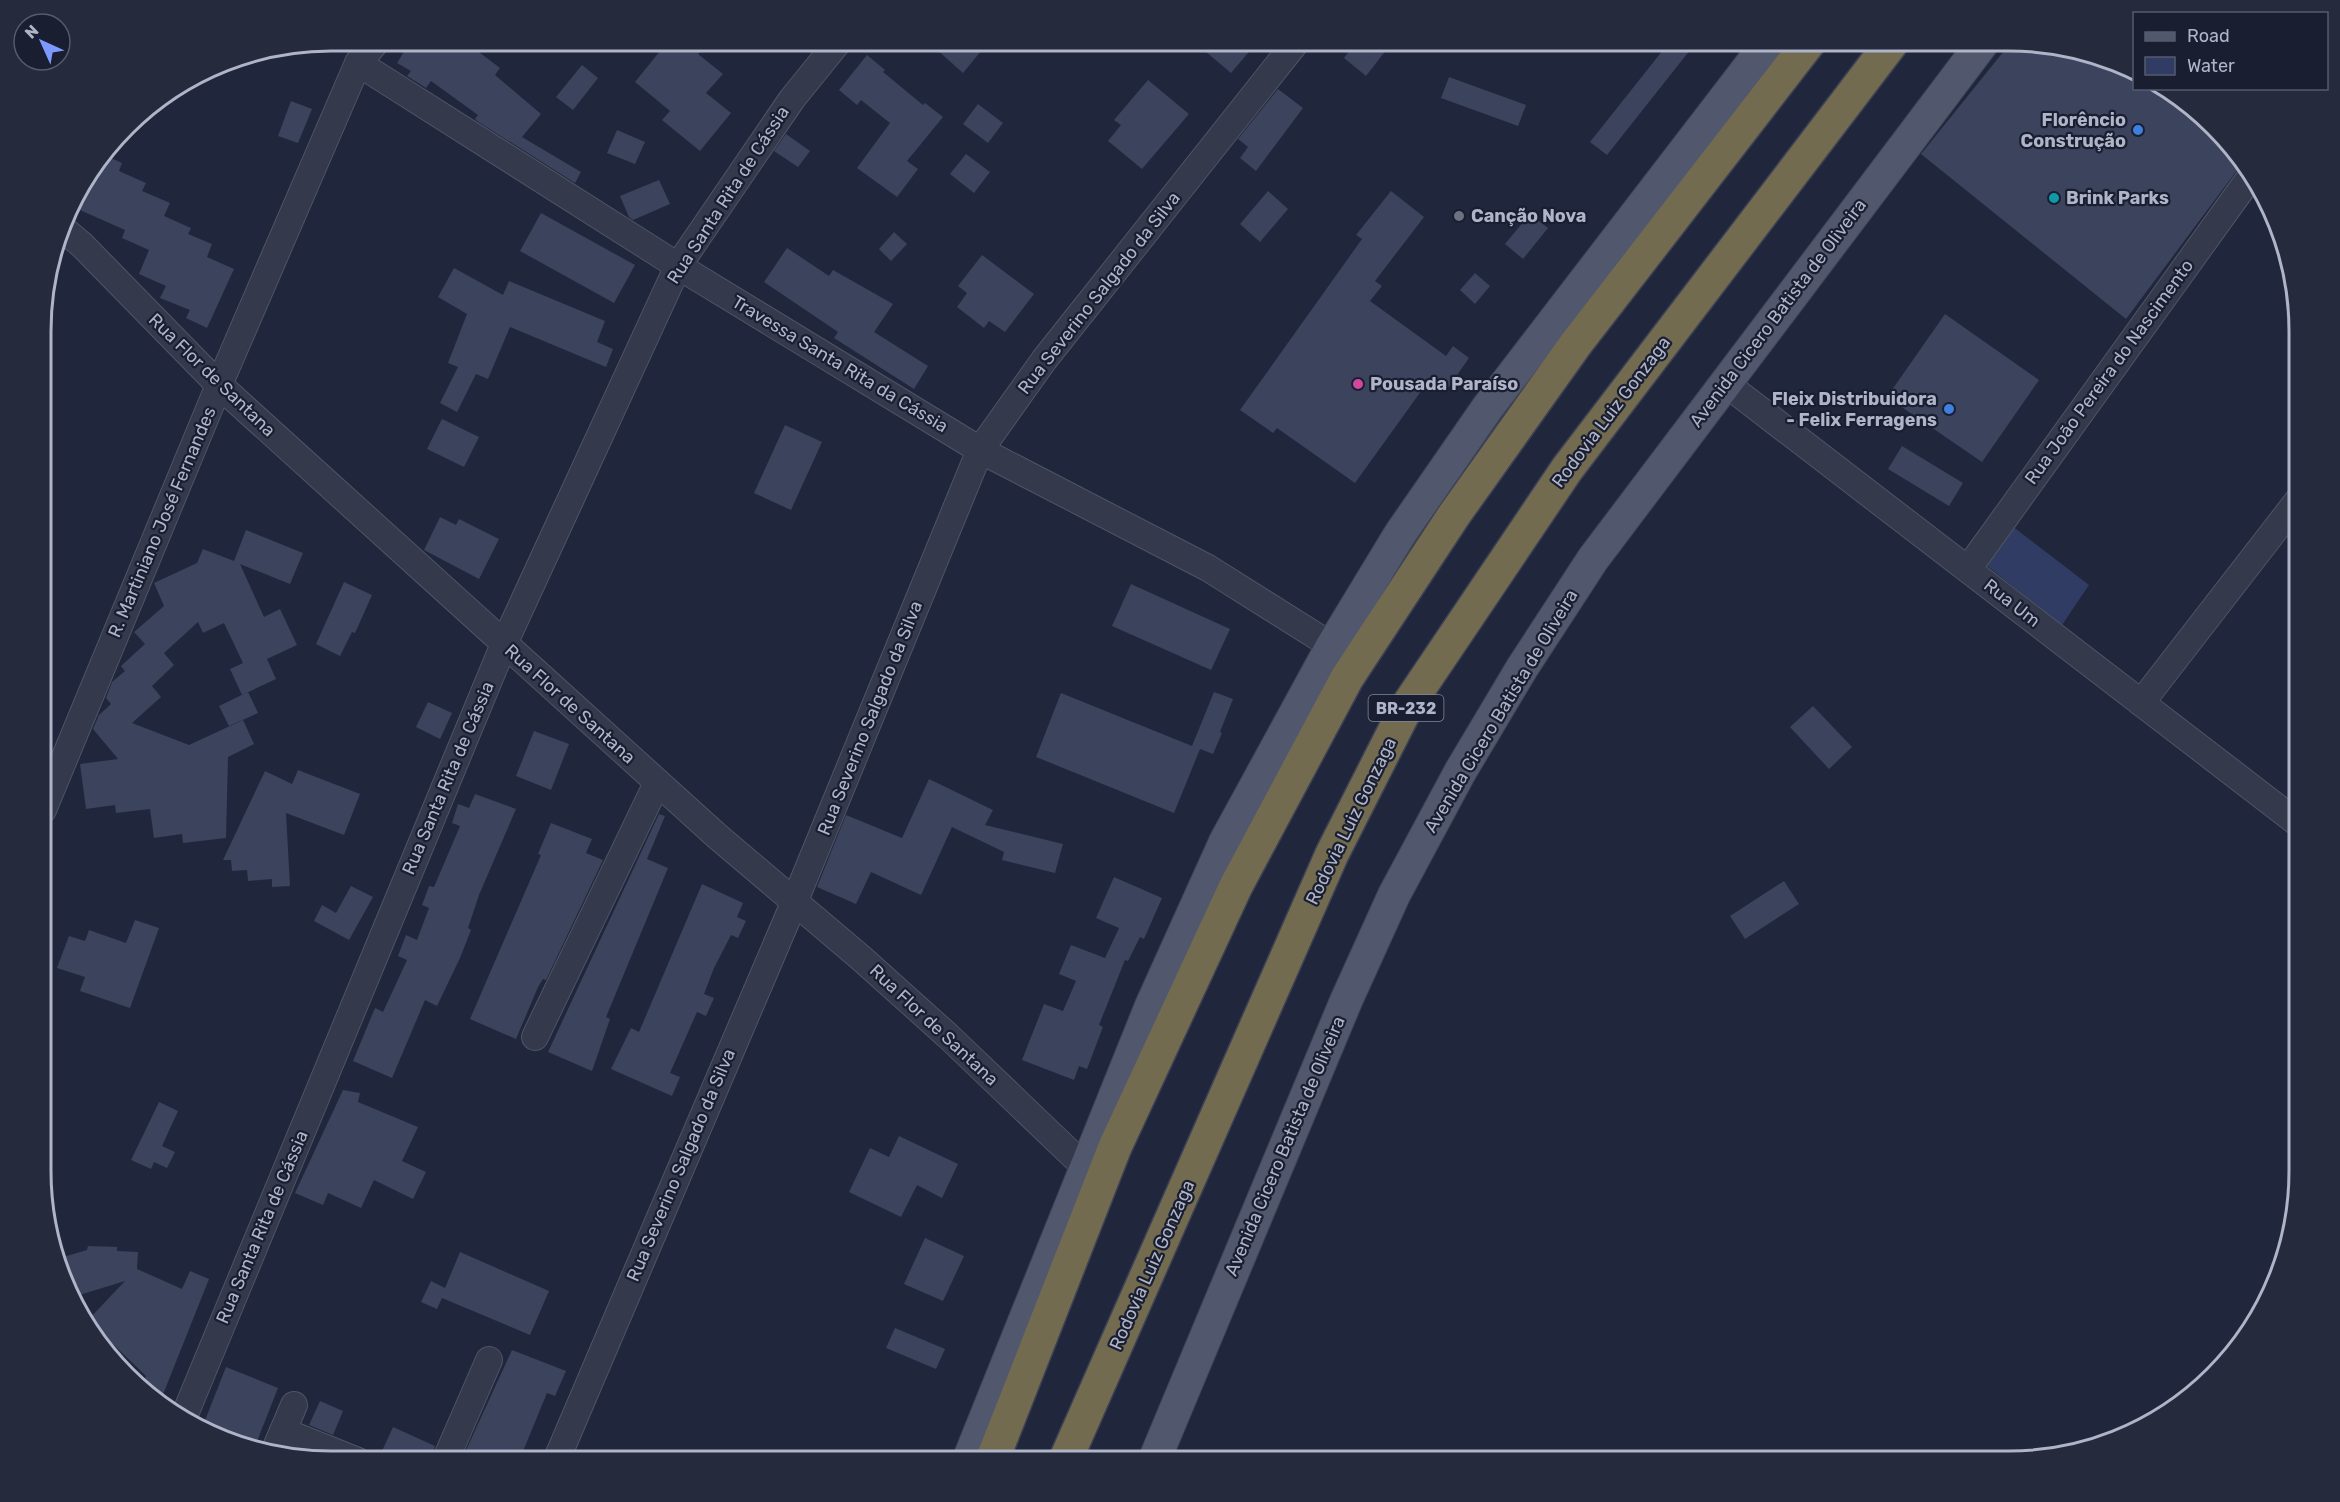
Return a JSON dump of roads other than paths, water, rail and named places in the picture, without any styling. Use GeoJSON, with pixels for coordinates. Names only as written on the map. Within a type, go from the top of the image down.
{"type":"FeatureCollection","features":[{"type":"Feature","properties":{"kind":"highway","name":"BR-232"},"geometry":{"type":"LineString","coordinates":[[996,1451],[1115,1147],[1236,886],[1347,678],[1454,515],[1575,345],[1802,51]]}},
{"type":"Feature","properties":{"kind":"highway","name":"Rodovia Luiz Gonzaga"},"geometry":{"type":"LineString","coordinates":[[1069,1451],[1332,854],[1406,708],[1566,469],[1885,51]]}},
{"type":"Feature","properties":{"kind":"main road"},"geometry":{"type":"LineString","coordinates":[[972,1451],[1151,1006],[1225,842],[1332,646],[1400,534],[1488,407],[1761,51]]}},
{"type":"Feature","properties":{"kind":"main road","name":"Avenida Cicero Batista de Oliveira"},"geometry":{"type":"LineString","coordinates":[[1158,1451],[1313,1078],[1394,895],[1460,772],[1522,668],[1593,559],[1976,51]]}},
{"type":"Feature","properties":{"kind":"street","name":"R. Martiniano José Fernandes"},"geometry":{"type":"LineString","coordinates":[[51,791],[219,385],[358,63],[368,51]]}},
{"type":"Feature","properties":{"kind":"street","name":"Rua Santa Rita de Cássia"},"geometry":{"type":"LineString","coordinates":[[187,1410],[504,644],[678,266],[792,99],[830,51]]}},
{"type":"Feature","properties":{"kind":"street","name":"Rua Severino Salgado da Silva"},"geometry":{"type":"LineString","coordinates":[[560,1451],[794,903],[980,450],[1044,360],[1281,51]]}},
{"type":"Feature","properties":{"kind":"street","name":"Travessa Santa Rita da Cássia"},"geometry":{"type":"LineString","coordinates":[[358,63],[678,266],[980,450],[1208,568],[1332,646]]}},
{"type":"Feature","properties":{"kind":"street","name":"Rua João Pereira do Nascimento"},"geometry":{"type":"LineString","coordinates":[[1968,569],[2182,268],[2246,182]]}},
{"type":"Feature","properties":{"kind":"street","name":"Rua Flor de Santana"},"geometry":{"type":"LineString","coordinates":[[69,234],[219,385],[657,783],[948,1036],[1086,1168]]}},
{"type":"Feature","properties":{"kind":"street","name":"Rua Um"},"geometry":{"type":"LineString","coordinates":[[1725,383],[2289,816]]}},
{"type":"Feature","properties":{"kind":"street"},"geometry":{"type":"LineString","coordinates":[[2141,703],[2289,512]]}},
{"type":"Feature","properties":{"kind":"street"},"geometry":{"type":"LineString","coordinates":[[535,1037],[657,783]]}},
{"type":"Feature","properties":{"kind":"street"},"geometry":{"type":"LineString","coordinates":[[449,1451],[489,1360]]}},
{"type":"Feature","properties":{"kind":"street"},"geometry":{"type":"LineString","coordinates":[[294,1406],[278,1442],[311,1450]]}},
{"type":"Feature","properties":{"kind":"water"},"geometry":{"type":"Polygon","coordinates":[[[2012,526],[2089,585],[2062,625],[1986,565],[2012,526]]]}},
{"type":"Feature","properties":{"kind":"place","name":"Florêncio Construção"},"geometry":{"type":"Point","coordinates":[2138,130]}},
{"type":"Feature","properties":{"kind":"place","name":"Brink Parks"},"geometry":{"type":"Point","coordinates":[2054,198]}},
{"type":"Feature","properties":{"kind":"place","name":"Canção Nova"},"geometry":{"type":"Point","coordinates":[1459,216]}},
{"type":"Feature","properties":{"kind":"place","name":"Pousada Paraíso"},"geometry":{"type":"Point","coordinates":[1358,384]}},
{"type":"Feature","properties":{"kind":"place","name":"Fleix Distribuidora - Felix Ferragens"},"geometry":{"type":"Point","coordinates":[1949,409]}}]}
